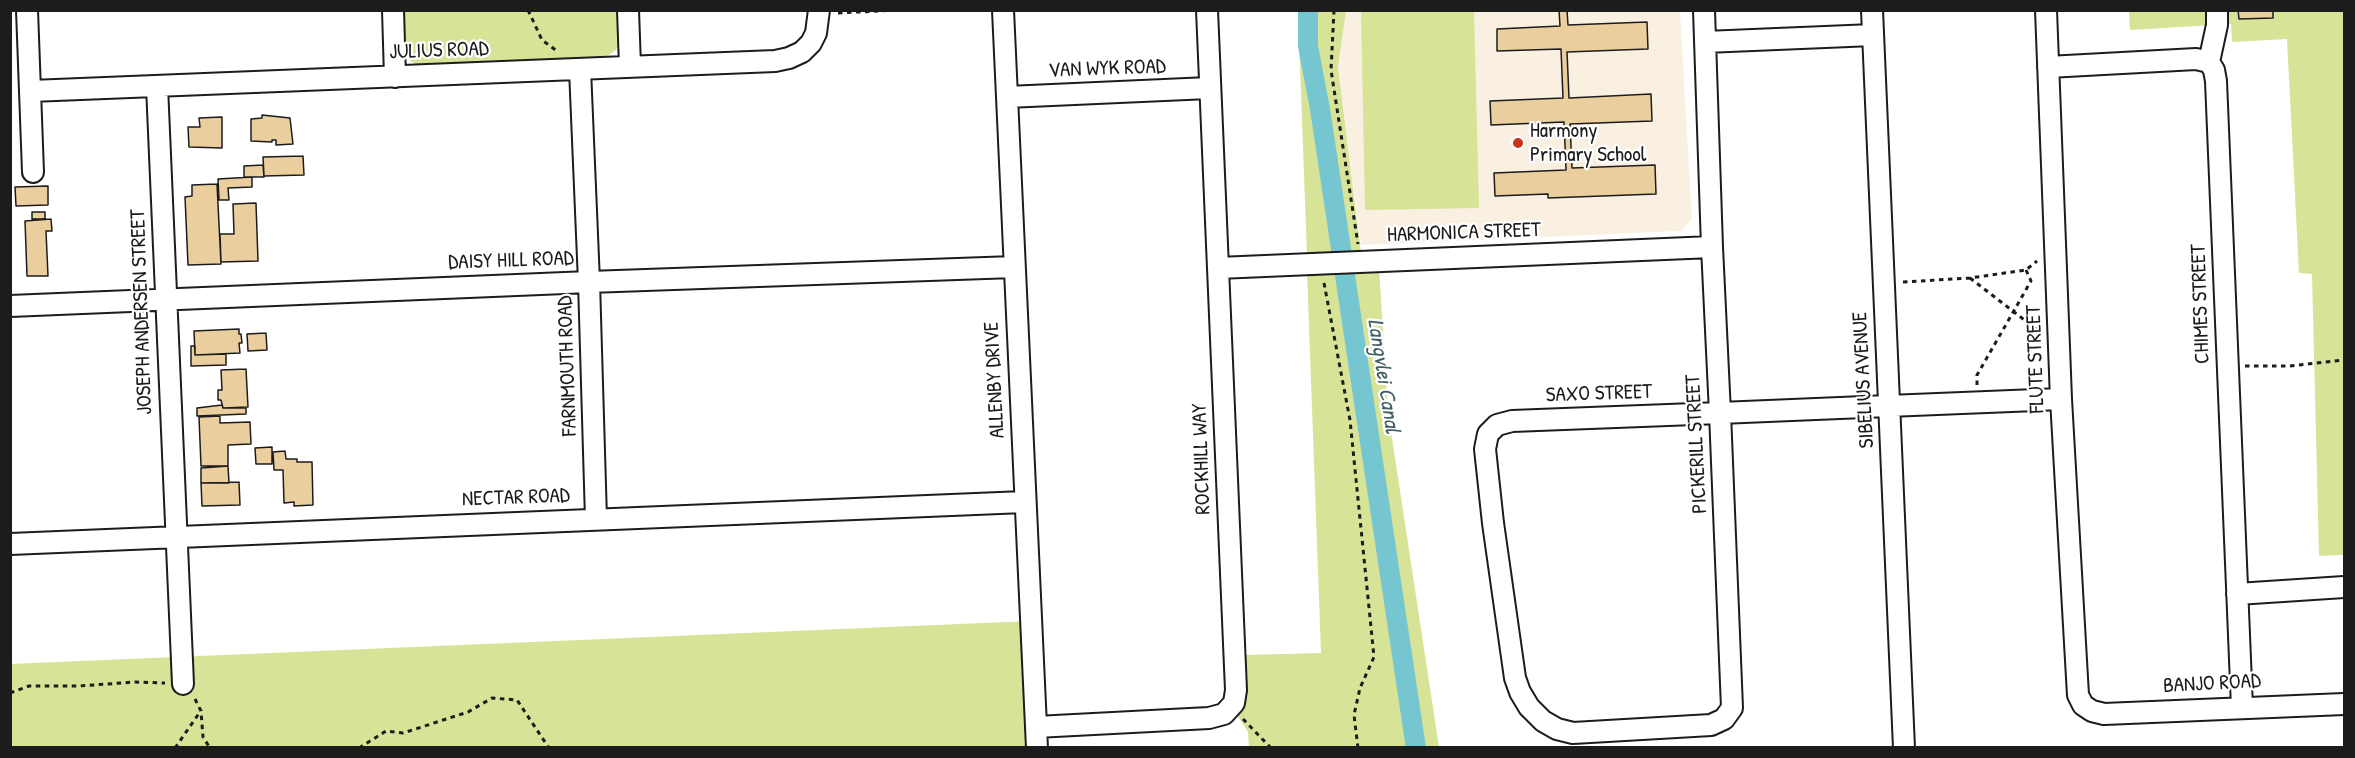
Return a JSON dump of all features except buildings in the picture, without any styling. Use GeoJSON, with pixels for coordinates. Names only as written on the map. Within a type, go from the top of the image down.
{"type":"FeatureCollection","features":[{"type":"Feature","properties":{"kind":"street"},"geometry":{"type":"LineString","coordinates":[[27,10],[20,57],[31,91],[33,172]]}},
{"type":"Feature","properties":{"kind":"street"},"geometry":{"type":"LineString","coordinates":[[393,10],[395,77]]}},
{"type":"Feature","properties":{"kind":"street"},"geometry":{"type":"LineString","coordinates":[[628,10],[630,66]]}},
{"type":"Feature","properties":{"kind":"street","name":"ALLENBY DRIVE"},"geometry":{"type":"LineString","coordinates":[[1003,10],[1037,747]]}},
{"type":"Feature","properties":{"kind":"street","name":"ROCKHILL WAY"},"geometry":{"type":"LineString","coordinates":[[1207,10],[1236,690],[1231,706]]}},
{"type":"Feature","properties":{"kind":"street","name":"PICKERILL STREET"},"geometry":{"type":"LineString","coordinates":[[1573,740],[1711,725],[1725,719],[1732,708],[1704,10]]}},
{"type":"Feature","properties":{"kind":"street","name":"SIBELIUS AVENUE"},"geometry":{"type":"LineString","coordinates":[[1872,10],[1904,747]]}},
{"type":"Feature","properties":{"kind":"street","name":"FLUTE STREET"},"geometry":{"type":"LineString","coordinates":[[2046,10],[2061,399],[2077,684],[2078,695],[2083,705]]}},
{"type":"Feature","properties":{"kind":"street"},"geometry":{"type":"LineString","coordinates":[[2048,67],[2196,59],[2209,62],[2217,25],[2217,10]]}},
{"type":"Feature","properties":{"kind":"street","name":"JULIUS ROAD"},"geometry":{"type":"LineString","coordinates":[[31,91],[774,61],[802,52],[811,43],[827,12]]}},
{"type":"Feature","properties":{"kind":"street"},"geometry":{"type":"LineString","coordinates":[[1705,42],[1873,35]]}},
{"type":"Feature","properties":{"kind":"street","name":"CHIMES STREET"},"geometry":{"type":"LineString","coordinates":[[2209,62],[2214,70],[2216,81],[2242,706]]}},
{"type":"Feature","properties":{"kind":"street","name":"FARNMOUTH ROAD"},"geometry":{"type":"LineString","coordinates":[[580,69],[596,519]]}},
{"type":"Feature","properties":{"kind":"street","name":"JOSEPH ANDERSEN STREET"},"geometry":{"type":"LineString","coordinates":[[157,86],[183,684]]}},
{"type":"Feature","properties":{"kind":"street","name":"VAN WYK ROAD"},"geometry":{"type":"LineString","coordinates":[[1007,97],[1209,88]]}},
{"type":"Feature","properties":{"kind":"street","name":"HARMONICA STREET"},"geometry":{"type":"LineString","coordinates":[[1218,268],[1712,247]]}},
{"type":"Feature","properties":{"kind":"street","name":"DAISY HILL ROAD"},"geometry":{"type":"LineString","coordinates":[[10,306],[1014,267]]}},
{"type":"Feature","properties":{"kind":"street","name":"SAXO STREET"},"geometry":{"type":"LineString","coordinates":[[1573,740],[1543,721],[1529,708],[1515,678],[1485,448],[1488,434],[1497,424],[1512,421],[2061,399]]}},
{"type":"Feature","properties":{"kind":"street","name":"NECTAR ROAD"},"geometry":{"type":"LineString","coordinates":[[10,544],[1024,502]]}},
{"type":"Feature","properties":{"kind":"street"},"geometry":{"type":"LineString","coordinates":[[2237,594],[2344,587]]}},
{"type":"Feature","properties":{"kind":"street","name":"BANJO ROAD"},"geometry":{"type":"LineString","coordinates":[[2083,705],[2092,711],[2104,714],[2242,706],[2344,704]]}},
{"type":"Feature","properties":{"kind":"street"},"geometry":{"type":"LineString","coordinates":[[1036,727],[1209,718],[1224,714],[1231,706]]}},
{"type":"Feature","properties":{"kind":"path"},"geometry":{"type":"LineString","coordinates":[[528,10],[542,40],[580,69]]}},
{"type":"Feature","properties":{"kind":"path"},"geometry":{"type":"LineString","coordinates":[[827,12],[899,10]]}},
{"type":"Feature","properties":{"kind":"path"},"geometry":{"type":"LineString","coordinates":[[1334,10],[1331,70],[1350,420],[1374,657],[1360,688],[1354,715],[1358,747]]}},
{"type":"Feature","properties":{"kind":"path"},"geometry":{"type":"LineString","coordinates":[[1883,283],[1970,278],[2026,270],[2055,246]]}},
{"type":"Feature","properties":{"kind":"path"},"geometry":{"type":"LineString","coordinates":[[1978,402],[1977,375],[2031,281],[2026,270]]}},
{"type":"Feature","properties":{"kind":"path"},"geometry":{"type":"LineString","coordinates":[[1970,278],[2059,346]]}},
{"type":"Feature","properties":{"kind":"path"},"geometry":{"type":"LineString","coordinates":[[2228,366],[2290,366],[2344,360]]}},
{"type":"Feature","properties":{"kind":"path"},"geometry":{"type":"LineString","coordinates":[[10,693],[29,686],[80,686],[135,682],[183,684],[194,697],[201,711],[203,737],[210,747]]}},
{"type":"Feature","properties":{"kind":"path"},"geometry":{"type":"LineString","coordinates":[[359,747],[386,731],[404,733],[468,712],[492,698],[517,700],[549,747]]}},
{"type":"Feature","properties":{"kind":"path"},"geometry":{"type":"LineString","coordinates":[[1231,706],[1270,747]]}},
{"type":"Feature","properties":{"kind":"path"},"geometry":{"type":"LineString","coordinates":[[175,747],[201,711]]}},
{"type":"Feature","properties":{"kind":"shaded area","name":"Harmony Primary School"},"geometry":{"type":"Polygon","coordinates":[[[1346,11],[1680,11],[1692,219],[1681,231],[1361,245],[1338,67],[1346,11]]]}},
{"type":"Feature","properties":{"kind":"green space"},"geometry":{"type":"Polygon","coordinates":[[[401,11],[620,11],[621,36],[616,50],[601,60],[427,67],[417,65],[404,53],[401,11]]]}},
{"type":"Feature","properties":{"kind":"green space"},"geometry":{"type":"Polygon","coordinates":[[[1298,11],[1346,11],[1338,67],[1361,253],[1307,255],[1298,11]]]}},
{"type":"Feature","properties":{"kind":"green space"},"geometry":{"type":"Polygon","coordinates":[[[1361,11],[1474,11],[1479,208],[1365,210],[1361,11]]]}},
{"type":"Feature","properties":{"kind":"green space"},"geometry":{"type":"Polygon","coordinates":[[[2129,11],[2344,11],[2344,555],[2319,556],[2312,274],[2299,273],[2287,39],[2232,42],[2231,24],[2130,30],[2129,11]]]}},
{"type":"Feature","properties":{"kind":"green space"},"geometry":{"type":"Polygon","coordinates":[[[1379,267],[1388,412],[1439,747],[1249,747],[1248,732],[1237,715],[1243,704],[1245,655],[1321,653],[1307,272],[1379,267]]]}},
{"type":"Feature","properties":{"kind":"green space"},"geometry":{"type":"Polygon","coordinates":[[[1031,621],[1037,747],[11,747],[10,664],[1031,621]]]}},
{"type":"Feature","properties":{"kind":"waterway","name":"Langvlei Canal"},"geometry":{"type":"LineString","coordinates":[[1308,10],[1308,46],[1320,109],[1416,748]]}},
{"type":"Feature","properties":{"kind":"place","name":"Harmony Primary School"},"geometry":{"type":"Point","coordinates":[1518,143]}}]}
